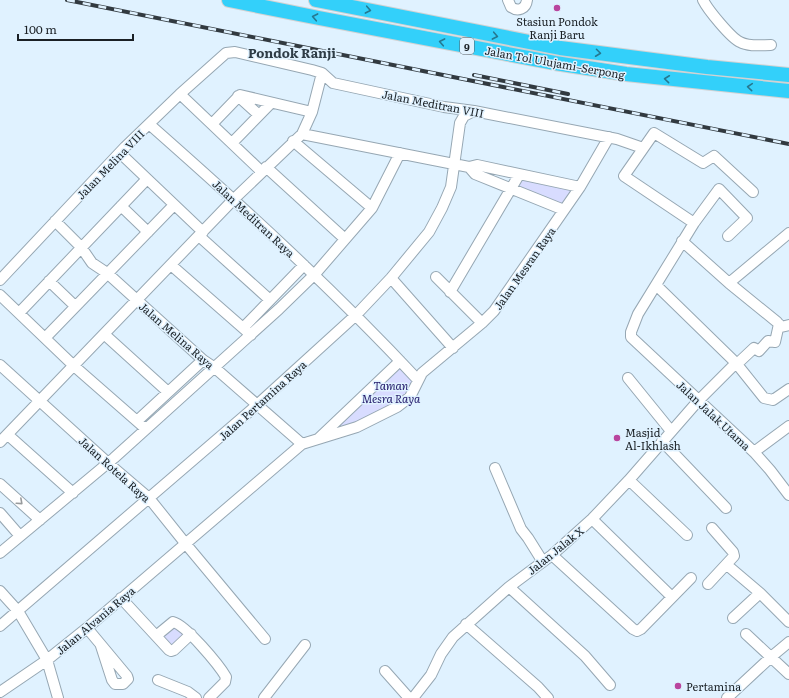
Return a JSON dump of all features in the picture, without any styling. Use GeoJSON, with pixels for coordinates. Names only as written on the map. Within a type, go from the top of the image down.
{"type":"FeatureCollection","features":[{"type":"Feature","properties":{"kind":"highway","name":"Jalan Tol Ulujami–Serpong"},"geometry":{"type":"LineString","coordinates":[[229,0],[562,64],[626,74],[789,91]]}},
{"type":"Feature","properties":{"kind":"highway","name":"Jalan Tol Ulujami–Serpong"},"geometry":{"type":"LineString","coordinates":[[316,0],[560,48],[707,67],[789,75]]}},
{"type":"Feature","properties":{"kind":"street"},"geometry":{"type":"LineString","coordinates":[[508,0],[511,7],[516,10],[523,8],[527,0]]}},
{"type":"Feature","properties":{"kind":"street"},"geometry":{"type":"LineString","coordinates":[[703,0],[728,32],[740,42],[751,45],[771,45]]}},
{"type":"Feature","properties":{"kind":"street","name":"Jalan Meditran VIII"},"geometry":{"type":"LineString","coordinates":[[226,53],[235,52],[322,73],[333,83],[444,107],[474,111],[609,137],[643,148]]}},
{"type":"Feature","properties":{"kind":"street","name":"Jalan Melina VIII"},"geometry":{"type":"LineString","coordinates":[[0,280],[120,153],[180,94],[226,53]]}},
{"type":"Feature","properties":{"kind":"street"},"geometry":{"type":"LineString","coordinates":[[0,442],[234,199],[302,134],[312,112],[322,73]]}},
{"type":"Feature","properties":{"kind":"street"},"geometry":{"type":"LineString","coordinates":[[180,94],[232,143],[345,239]]}},
{"type":"Feature","properties":{"kind":"street"},"geometry":{"type":"LineString","coordinates":[[212,124],[238,96],[244,95],[271,103],[312,112]]}},
{"type":"Feature","properties":{"kind":"street"},"geometry":{"type":"LineString","coordinates":[[238,96],[259,115]]}},
{"type":"Feature","properties":{"kind":"street"},"geometry":{"type":"LineString","coordinates":[[232,143],[271,103]]}},
{"type":"Feature","properties":{"kind":"street"},"geometry":{"type":"LineString","coordinates":[[444,107],[449,112],[458,128]]}},
{"type":"Feature","properties":{"kind":"street"},"geometry":{"type":"LineString","coordinates":[[458,128],[464,116],[474,111]]}},
{"type":"Feature","properties":{"kind":"street","name":"Jalan Meditran Raya"},"geometry":{"type":"LineString","coordinates":[[149,124],[234,199],[315,274],[356,315]]}},
{"type":"Feature","properties":{"kind":"street","name":"Jalan Pertamina Raya"},"geometry":{"type":"LineString","coordinates":[[0,626],[258,405],[356,315],[391,278],[429,232],[442,208],[451,187],[455,164],[458,128]]}},
{"type":"Feature","properties":{"kind":"street"},"geometry":{"type":"LineString","coordinates":[[694,223],[624,176],[655,132],[703,163],[714,156],[753,192]]}},
{"type":"Feature","properties":{"kind":"street"},"geometry":{"type":"LineString","coordinates":[[302,134],[469,167],[477,165],[580,187]]}},
{"type":"Feature","properties":{"kind":"street","name":"Jalan Mesran Raya"},"geometry":{"type":"LineString","coordinates":[[302,444],[362,424],[397,407],[410,397],[422,373],[453,348],[494,311],[580,187],[609,137]]}},
{"type":"Feature","properties":{"kind":"street"},"geometry":{"type":"LineString","coordinates":[[293,141],[372,208]]}},
{"type":"Feature","properties":{"kind":"street"},"geometry":{"type":"LineString","coordinates":[[120,153],[270,300]]}},
{"type":"Feature","properties":{"kind":"street"},"geometry":{"type":"LineString","coordinates":[[0,554],[108,463],[215,368],[315,274],[372,208],[400,153]]}},
{"type":"Feature","properties":{"kind":"street"},"geometry":{"type":"LineString","coordinates":[[469,167],[475,174],[564,210]]}},
{"type":"Feature","properties":{"kind":"street"},"geometry":{"type":"LineString","coordinates":[[450,292],[520,175]]}},
{"type":"Feature","properties":{"kind":"street"},"geometry":{"type":"LineString","coordinates":[[19,313],[147,179]]}},
{"type":"Feature","properties":{"kind":"street"},"geometry":{"type":"LineString","coordinates":[[728,236],[747,218],[720,189],[694,223],[656,285],[736,363],[764,398],[773,400],[789,389]]}},
{"type":"Feature","properties":{"kind":"street"},"geometry":{"type":"LineString","coordinates":[[45,338],[174,205]]}},
{"type":"Feature","properties":{"kind":"street"},"geometry":{"type":"LineString","coordinates":[[121,206],[148,232]]}},
{"type":"Feature","properties":{"kind":"street","name":"Jalan Melina Raya"},"geometry":{"type":"LineString","coordinates":[[55,222],[81,247],[92,263],[107,273],[204,360],[302,444]]}},
{"type":"Feature","properties":{"kind":"street"},"geometry":{"type":"LineString","coordinates":[[728,283],[789,233]]}},
{"type":"Feature","properties":{"kind":"street"},"geometry":{"type":"LineString","coordinates":[[682,241],[728,283],[780,323]]}},
{"type":"Feature","properties":{"kind":"street"},"geometry":{"type":"LineString","coordinates":[[171,265],[251,335]]}},
{"type":"Feature","properties":{"kind":"street"},"geometry":{"type":"LineString","coordinates":[[243,328],[304,265]]}},
{"type":"Feature","properties":{"kind":"street"},"geometry":{"type":"LineString","coordinates":[[436,277],[482,323]]}},
{"type":"Feature","properties":{"kind":"street"},"geometry":{"type":"LineString","coordinates":[[391,278],[453,348]]}},
{"type":"Feature","properties":{"kind":"street"},"geometry":{"type":"LineString","coordinates":[[49,281],[75,306]]}},
{"type":"Feature","properties":{"kind":"street"},"geometry":{"type":"LineString","coordinates":[[287,282],[297,292]]}},
{"type":"Feature","properties":{"kind":"street","name":"Jalan Jalak Utama"},"geometry":{"type":"LineString","coordinates":[[656,285],[638,314],[631,332],[631,337],[754,452],[789,494]]}},
{"type":"Feature","properties":{"kind":"street"},"geometry":{"type":"LineString","coordinates":[[0,295],[74,366],[146,429]]}},
{"type":"Feature","properties":{"kind":"street"},"geometry":{"type":"LineString","coordinates":[[356,315],[418,380]]}},
{"type":"Feature","properties":{"kind":"street","name":"Jalan Jalak X"},"geometry":{"type":"LineString","coordinates":[[413,698],[431,675],[440,654],[466,624],[509,587],[552,555],[592,519],[629,480],[698,400],[736,363],[754,348],[759,351],[768,341],[775,342],[780,323]]}},
{"type":"Feature","properties":{"kind":"street"},"geometry":{"type":"LineString","coordinates":[[104,334],[168,392]]}},
{"type":"Feature","properties":{"kind":"street"},"geometry":{"type":"LineString","coordinates":[[137,421],[204,360]]}},
{"type":"Feature","properties":{"kind":"street"},"geometry":{"type":"LineString","coordinates":[[317,440],[400,361]]}},
{"type":"Feature","properties":{"kind":"street","name":"Jalan Rotela Raya"},"geometry":{"type":"LineString","coordinates":[[0,365],[149,498],[265,639]]}},
{"type":"Feature","properties":{"kind":"street"},"geometry":{"type":"LineString","coordinates":[[628,378],[671,431]]}},
{"type":"Feature","properties":{"kind":"street"},"geometry":{"type":"LineString","coordinates":[[754,452],[789,426]]}},
{"type":"Feature","properties":{"kind":"street"},"geometry":{"type":"LineString","coordinates":[[8,434],[73,493]]}},
{"type":"Feature","properties":{"kind":"street"},"geometry":{"type":"LineString","coordinates":[[662,441],[726,508]]}},
{"type":"Feature","properties":{"kind":"street","name":"Jalan Alvania Raya"},"geometry":{"type":"LineString","coordinates":[[0,692],[47,660],[87,628],[302,444]]}},
{"type":"Feature","properties":{"kind":"street"},"geometry":{"type":"LineString","coordinates":[[495,468],[521,529],[543,562]]}},
{"type":"Feature","properties":{"kind":"street"},"geometry":{"type":"LineString","coordinates":[[629,480],[687,535]]}},
{"type":"Feature","properties":{"kind":"street"},"geometry":{"type":"LineString","coordinates":[[0,484],[40,520]]}},
{"type":"Feature","properties":{"kind":"street"},"geometry":{"type":"LineString","coordinates":[[0,513],[20,536]]}},
{"type":"Feature","properties":{"kind":"street"},"geometry":{"type":"LineString","coordinates":[[592,519],[672,597]]}},
{"type":"Feature","properties":{"kind":"street"},"geometry":{"type":"LineString","coordinates":[[708,584],[734,556],[734,554],[712,528]]}},
{"type":"Feature","properties":{"kind":"street"},"geometry":{"type":"LineString","coordinates":[[552,555],[635,630],[641,629],[691,578]]}},
{"type":"Feature","properties":{"kind":"street"},"geometry":{"type":"LineString","coordinates":[[727,565],[760,593],[789,622]]}},
{"type":"Feature","properties":{"kind":"street"},"geometry":{"type":"LineString","coordinates":[[509,587],[585,656],[610,685]]}},
{"type":"Feature","properties":{"kind":"street"},"geometry":{"type":"LineString","coordinates":[[0,591],[18,611],[47,660],[58,698]]}},
{"type":"Feature","properties":{"kind":"street"},"geometry":{"type":"LineString","coordinates":[[733,618],[760,593]]}},
{"type":"Feature","properties":{"kind":"street"},"geometry":{"type":"LineString","coordinates":[[121,598],[171,651],[190,634]]}},
{"type":"Feature","properties":{"kind":"street"},"geometry":{"type":"LineString","coordinates":[[156,636],[173,622],[181,626],[190,634],[226,678],[225,682],[209,698]]}},
{"type":"Feature","properties":{"kind":"street"},"geometry":{"type":"LineString","coordinates":[[466,624],[543,696]]}},
{"type":"Feature","properties":{"kind":"street"},"geometry":{"type":"LineString","coordinates":[[87,628],[101,646]]}},
{"type":"Feature","properties":{"kind":"street"},"geometry":{"type":"LineString","coordinates":[[746,634],[789,674]]}},
{"type":"Feature","properties":{"kind":"street"},"geometry":{"type":"LineString","coordinates":[[728,698],[789,642]]}},
{"type":"Feature","properties":{"kind":"street"},"geometry":{"type":"LineString","coordinates":[[264,698],[305,645]]}},
{"type":"Feature","properties":{"kind":"street"},"geometry":{"type":"LineString","coordinates":[[385,671],[408,698]]}},
{"type":"Feature","properties":{"kind":"street"},"geometry":{"type":"LineString","coordinates":[[158,680],[188,692],[196,698]]}},
{"type":"Feature","properties":{"kind":"green space"},"geometry":{"type":"Polygon","coordinates":[[[521,177],[578,188],[563,208],[515,187],[521,177]]]}},
{"type":"Feature","properties":{"kind":"green space","name":"Taman Mesra Raya"},"geometry":{"type":"Polygon","coordinates":[[[400,361],[417,382],[404,403],[317,440],[400,361]]]}},
{"type":"Feature","properties":{"kind":"green space"},"geometry":{"type":"Polygon","coordinates":[[[176,623],[194,638],[169,650],[156,636],[176,623]]]}},
{"type":"Feature","properties":{"kind":"railway"},"geometry":{"type":"LineString","coordinates":[[67,0],[789,144]]}},
{"type":"Feature","properties":{"kind":"railway"},"geometry":{"type":"LineString","coordinates":[[474,75],[568,94]]}},
{"type":"Feature","properties":{"kind":"place","name":"Stasiun Pondok Ranji Baru"},"geometry":{"type":"Point","coordinates":[557,8]}},
{"type":"Feature","properties":{"kind":"place","name":"Masjid Al-Ikhlash"},"geometry":{"type":"Point","coordinates":[617,438]}},
{"type":"Feature","properties":{"kind":"place","name":"Pertamina"},"geometry":{"type":"Point","coordinates":[678,686]}},
{"type":"Feature","properties":{"kind":"district","name":"Pondok Ranji"},"geometry":{"type":"Point","coordinates":[292,52]}}]}
